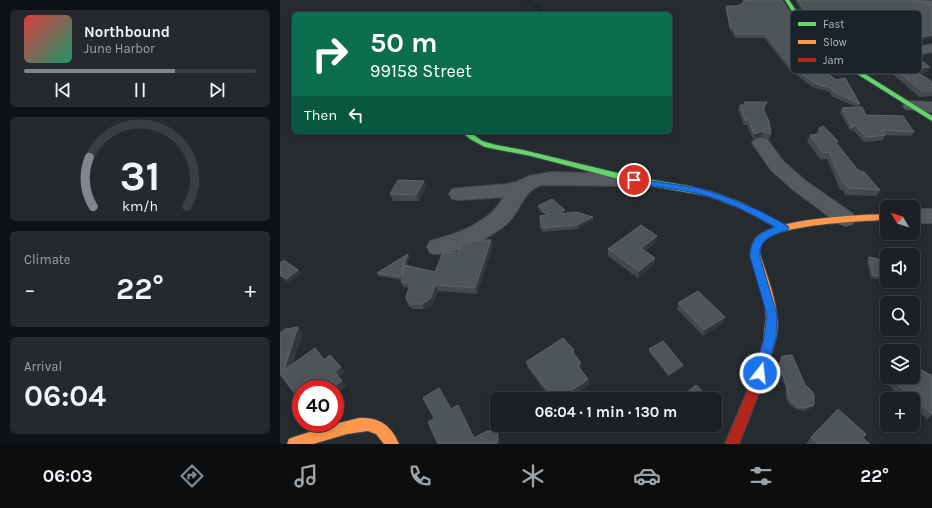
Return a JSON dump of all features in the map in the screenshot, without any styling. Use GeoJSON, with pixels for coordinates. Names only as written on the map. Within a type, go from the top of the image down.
{"type":"FeatureCollection","features":[{"type":"Feature","properties":{"kind":"street"},"geometry":{"type":"LineString","coordinates":[[787,0],[793,10]]}},
{"type":"Feature","properties":{"kind":"street"},"geometry":{"type":"LineString","coordinates":[[919,0],[932,5]]}},
{"type":"Feature","properties":{"kind":"street"},"geometry":{"type":"LineString","coordinates":[[922,50],[932,48]]}},
{"type":"Feature","properties":{"kind":"street"},"geometry":{"type":"LineString","coordinates":[[859,74],[932,119]]}},
{"type":"Feature","properties":{"kind":"street"},"geometry":{"type":"LineString","coordinates":[[911,106],[932,107]]}},
{"type":"Feature","properties":{"kind":"street"},"geometry":{"type":"LineString","coordinates":[[468,134],[471,138],[487,145],[529,153],[634,180],[698,191],[721,198],[757,213],[784,228]]}},
{"type":"Feature","properties":{"kind":"street"},"geometry":{"type":"LineString","coordinates":[[761,143],[770,158],[785,173],[846,219]]}},
{"type":"Feature","properties":{"kind":"street"},"geometry":{"type":"LineString","coordinates":[[459,194],[504,192],[523,187],[535,180],[559,178],[634,180]]}},
{"type":"Feature","properties":{"kind":"street"},"geometry":{"type":"LineString","coordinates":[[438,247],[460,241],[483,230],[502,216],[513,198],[523,187]]}},
{"type":"Feature","properties":{"kind":"street"},"geometry":{"type":"LineString","coordinates":[[920,216],[932,216]]}},
{"type":"Feature","properties":{"kind":"street"},"geometry":{"type":"LineString","coordinates":[[732,444],[760,373],[772,327],[770,306],[754,249],[761,238],[774,231],[784,228],[846,219],[880,217]]}},
{"type":"Feature","properties":{"kind":"street"},"geometry":{"type":"LineString","coordinates":[[294,444],[337,430],[373,425],[380,428],[392,444]]}},
{"type":"Feature","properties":{"kind":"building"},"geometry":{"type":"Polygon","coordinates":[[[744,0],[782,0],[790,13],[790,65],[765,34],[736,34],[733,28],[730,27],[726,6],[737,6],[742,4],[744,0]]]}},
{"type":"Feature","properties":{"kind":"building"},"geometry":{"type":"Polygon","coordinates":[[[798,0],[916,0],[932,6],[932,35],[922,37],[922,10],[804,10],[798,0]]]}},
{"type":"Feature","properties":{"kind":"building"},"geometry":{"type":"Polygon","coordinates":[[[922,61],[930,67],[922,68],[922,61]]]}},
{"type":"Feature","properties":{"kind":"building"},"geometry":{"type":"Polygon","coordinates":[[[802,74],[828,74],[836,80],[845,78],[860,104],[833,91],[831,88],[814,83],[802,74]]]}},
{"type":"Feature","properties":{"kind":"building"},"geometry":{"type":"Polygon","coordinates":[[[902,74],[920,74],[932,82],[932,91],[922,91],[902,74]]]}},
{"type":"Feature","properties":{"kind":"building"},"geometry":{"type":"Polygon","coordinates":[[[744,102],[767,102],[763,109],[769,121],[771,134],[763,131],[754,134],[749,120],[745,120],[740,105],[745,105],[744,102]]]}},
{"type":"Feature","properties":{"kind":"building"},"geometry":{"type":"Polygon","coordinates":[[[862,107],[866,115],[903,116],[914,132],[881,130],[886,135],[866,137],[855,125],[852,128],[842,108],[862,107]]]}},
{"type":"Feature","properties":{"kind":"building"},"geometry":{"type":"Polygon","coordinates":[[[823,126],[838,141],[836,143],[858,170],[864,172],[880,190],[848,188],[845,183],[843,183],[829,152],[823,153],[810,135],[821,134],[819,128],[823,126]]]}},
{"type":"Feature","properties":{"kind":"building"},"geometry":{"type":"Polygon","coordinates":[[[398,180],[424,181],[416,195],[390,194],[398,180]]]}},
{"type":"Feature","properties":{"kind":"building"},"geometry":{"type":"Polygon","coordinates":[[[552,199],[565,210],[558,214],[576,212],[593,217],[577,225],[541,228],[540,216],[548,215],[538,206],[552,199]]]}},
{"type":"Feature","properties":{"kind":"building"},"geometry":{"type":"Polygon","coordinates":[[[641,225],[657,236],[641,248],[655,258],[639,271],[608,249],[641,225]]]}},
{"type":"Feature","properties":{"kind":"building"},"geometry":{"type":"Polygon","coordinates":[[[473,240],[491,240],[475,288],[435,285],[431,297],[422,304],[410,304],[407,301],[406,297],[410,284],[401,282],[404,265],[435,272],[443,252],[458,253],[461,244],[473,240]]]}},
{"type":"Feature","properties":{"kind":"building"},"geometry":{"type":"Polygon","coordinates":[[[408,254],[400,277],[377,273],[408,254]]]}},
{"type":"Feature","properties":{"kind":"building"},"geometry":{"type":"Polygon","coordinates":[[[869,257],[880,259],[880,276],[873,275],[869,257]]]}},
{"type":"Feature","properties":{"kind":"building"},"geometry":{"type":"Polygon","coordinates":[[[284,260],[298,270],[286,279],[280,274],[280,263],[284,260]]]}},
{"type":"Feature","properties":{"kind":"building"},"geometry":{"type":"Polygon","coordinates":[[[698,291],[725,317],[704,330],[678,303],[698,291]]]}},
{"type":"Feature","properties":{"kind":"building"},"geometry":{"type":"Polygon","coordinates":[[[298,327],[284,370],[315,348],[324,360],[330,355],[341,367],[335,372],[341,380],[292,380],[292,390],[280,374],[280,333],[285,329],[298,327]]]}},
{"type":"Feature","properties":{"kind":"building"},"geometry":{"type":"Polygon","coordinates":[[[563,338],[574,350],[572,351],[581,363],[578,366],[588,379],[570,392],[549,392],[526,362],[563,338]]]}},
{"type":"Feature","properties":{"kind":"building"},"geometry":{"type":"Polygon","coordinates":[[[663,341],[683,365],[669,374],[649,349],[663,341]]]}},
{"type":"Feature","properties":{"kind":"building"},"geometry":{"type":"Polygon","coordinates":[[[792,355],[805,385],[814,395],[814,405],[805,408],[798,407],[792,402],[788,395],[787,385],[779,366],[782,356],[792,355]]]}},
{"type":"Feature","properties":{"kind":"building"},"geometry":{"type":"Polygon","coordinates":[[[920,369],[932,376],[932,414],[920,404],[920,392],[906,392],[897,384],[920,384],[920,369]]]}},
{"type":"Feature","properties":{"kind":"building"},"geometry":{"type":"Polygon","coordinates":[[[696,385],[703,392],[687,392],[696,385]]]}},
{"type":"Feature","properties":{"kind":"building"},"geometry":{"type":"Polygon","coordinates":[[[439,388],[451,409],[458,405],[474,438],[487,431],[497,432],[498,439],[496,444],[438,444],[428,422],[434,418],[423,398],[439,388]]]}},
{"type":"Feature","properties":{"kind":"building"},"geometry":{"type":"Polygon","coordinates":[[[838,409],[866,434],[863,438],[870,444],[818,444],[811,437],[838,409]]]}},
{"type":"Feature","properties":{"kind":"waterway"},"geometry":{"type":"LineString","coordinates":[[526,0],[540,9],[540,12]]}},
{"type":"Feature","properties":{"kind":"traffic: fast"},"geometry":{"type":"LineString","coordinates":[[787,0],[793,10]]}},
{"type":"Feature","properties":{"kind":"traffic: fast"},"geometry":{"type":"LineString","coordinates":[[861,74],[932,119]]}},
{"type":"Feature","properties":{"kind":"traffic: fast"},"geometry":{"type":"LineString","coordinates":[[468,134],[472,138],[496,148],[523,152],[634,180],[689,189],[721,197],[753,211],[784,228]]}},
{"type":"Feature","properties":{"kind":"traffic: slow"},"geometry":{"type":"LineString","coordinates":[[769,343],[771,330],[771,308],[755,254],[758,241],[771,232],[785,228],[822,222],[880,217]]}},
{"type":"Feature","properties":{"kind":"traffic: slow"},"geometry":{"type":"LineString","coordinates":[[294,444],[335,430],[359,425],[376,426],[381,429],[392,444]]}},
{"type":"Feature","properties":{"kind":"traffic: jam"},"geometry":{"type":"LineString","coordinates":[[732,444],[758,380],[769,343]]}},
{"type":"Feature","properties":{"kind":"route"},"geometry":{"type":"LineString","coordinates":[[634,180],[698,191],[721,198],[757,213],[784,228],[768,233],[761,238],[754,249],[772,315],[770,338],[760,373]]}}]}
